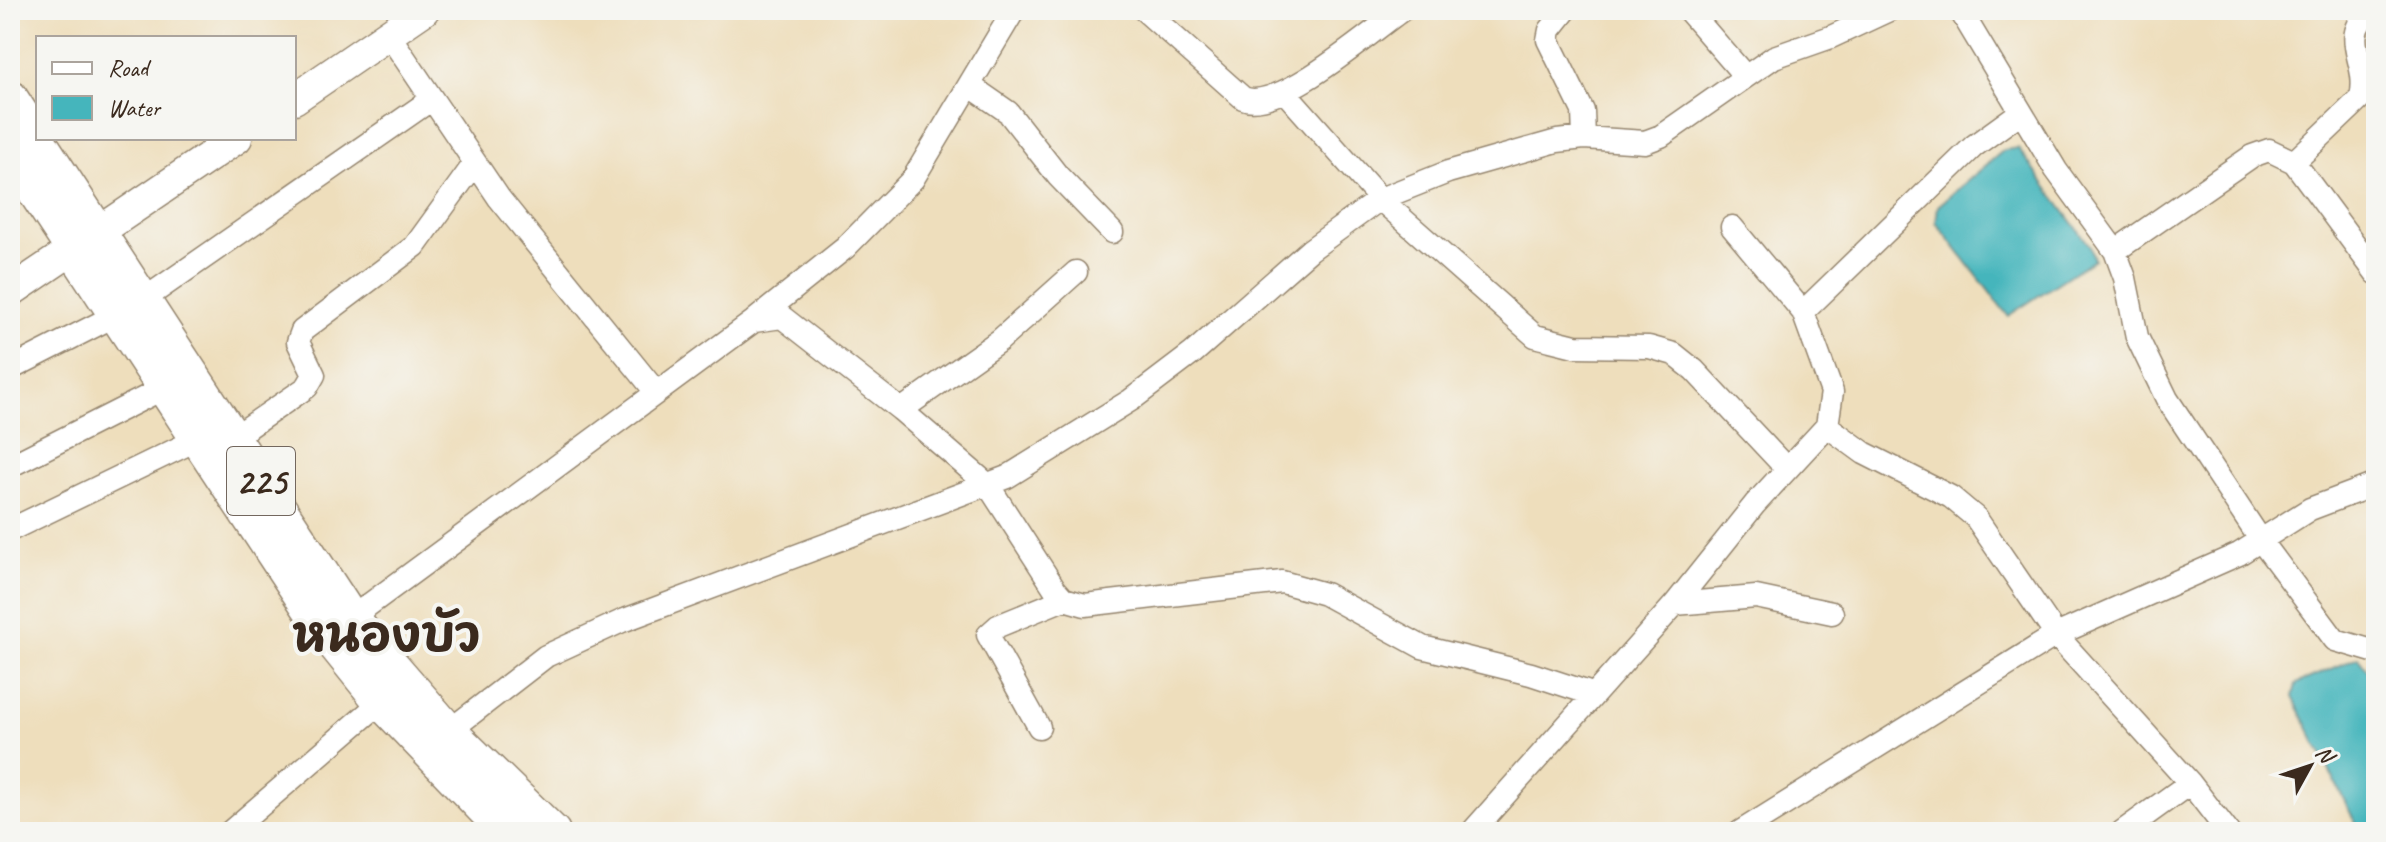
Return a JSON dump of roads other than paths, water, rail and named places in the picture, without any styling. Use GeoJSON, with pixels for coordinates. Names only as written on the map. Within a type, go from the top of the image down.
{"type":"FeatureCollection","features":[{"type":"Feature","properties":{"kind":"main road","name":"225"},"geometry":{"type":"LineString","coordinates":[[10,97],[86,241],[130,308],[233,438],[351,618],[449,731],[553,832]]}},
{"type":"Feature","properties":{"kind":"main road","name":"225"},"geometry":{"type":"LineString","coordinates":[[10,154],[86,241]]}},
{"type":"Feature","properties":{"kind":"main road","name":"225"},"geometry":{"type":"LineString","coordinates":[[130,308],[164,388],[327,635],[381,702],[506,832]]}},
{"type":"Feature","properties":{"kind":"street"},"geometry":{"type":"LineString","coordinates":[[296,98],[424,10]]}},
{"type":"Feature","properties":{"kind":"street"},"geometry":{"type":"LineString","coordinates":[[351,618],[754,321],[845,248],[913,179],[1014,10]]}},
{"type":"Feature","properties":{"kind":"street"},"geometry":{"type":"LineString","coordinates":[[1144,10],[1243,98],[1258,102],[1285,92],[1402,10]]}},
{"type":"Feature","properties":{"kind":"street"},"geometry":{"type":"LineString","coordinates":[[1566,10],[1550,30],[1548,40],[1583,111],[1584,138]]}},
{"type":"Feature","properties":{"kind":"street"},"geometry":{"type":"LineString","coordinates":[[1688,10],[1745,76]]}},
{"type":"Feature","properties":{"kind":"street"},"geometry":{"type":"LineString","coordinates":[[449,731],[546,656],[622,621],[988,485],[1131,400],[1193,353],[1310,250],[1380,199],[1448,172],[1557,141],[1584,138],[1612,142],[1653,139],[1774,57],[1831,37],[1889,10]]}},
{"type":"Feature","properties":{"kind":"street"},"geometry":{"type":"LineString","coordinates":[[1960,10],[2056,170],[2115,251],[2125,278],[2137,337],[2167,399],[2262,542],[2335,640],[2376,652]]}},
{"type":"Feature","properties":{"kind":"street"},"geometry":{"type":"LineString","coordinates":[[2294,162],[2361,98],[2364,83],[2354,36],[2357,22],[2371,10]]}},
{"type":"Feature","properties":{"kind":"street"},"geometry":{"type":"LineString","coordinates":[[389,35],[499,198],[656,392]]}},
{"type":"Feature","properties":{"kind":"street"},"geometry":{"type":"LineString","coordinates":[[969,85],[1008,112],[1058,176],[1112,232]]}},
{"type":"Feature","properties":{"kind":"street"},"geometry":{"type":"LineString","coordinates":[[1285,92],[1380,199],[1535,336],[1575,346],[1649,347],[1674,354],[1694,370],[1787,469]]}},
{"type":"Feature","properties":{"kind":"street"},"geometry":{"type":"LineString","coordinates":[[10,369],[130,308],[432,99]]}},
{"type":"Feature","properties":{"kind":"street"},"geometry":{"type":"LineString","coordinates":[[1803,312],[1974,146],[2021,112]]}},
{"type":"Feature","properties":{"kind":"street"},"geometry":{"type":"LineString","coordinates":[[10,292],[234,140]]}},
{"type":"Feature","properties":{"kind":"street"},"geometry":{"type":"LineString","coordinates":[[2115,251],[2252,156],[2269,150],[2294,162],[2376,273]]}},
{"type":"Feature","properties":{"kind":"street"},"geometry":{"type":"LineString","coordinates":[[233,438],[307,387],[314,375],[314,367],[298,342],[302,331],[415,246],[436,222],[475,163]]}},
{"type":"Feature","properties":{"kind":"street"},"geometry":{"type":"LineString","coordinates":[[1472,832],[1675,604],[1787,469],[1827,426],[1832,392],[1803,312],[1732,227]]}},
{"type":"Feature","properties":{"kind":"street"},"geometry":{"type":"LineString","coordinates":[[901,410],[1000,340],[1076,272]]}},
{"type":"Feature","properties":{"kind":"street"},"geometry":{"type":"LineString","coordinates":[[754,321],[782,317],[901,410],[988,485],[1004,506],[1040,569],[1064,599],[1085,605],[1162,599],[1282,582],[1302,585],[1325,594],[1422,647],[1531,674],[1592,694]]}},
{"type":"Feature","properties":{"kind":"street"},"geometry":{"type":"LineString","coordinates":[[10,466],[164,388]]}},
{"type":"Feature","properties":{"kind":"street"},"geometry":{"type":"LineString","coordinates":[[1827,426],[1864,453],[1951,497],[1976,518],[2056,635],[2190,783],[2228,832]]}},
{"type":"Feature","properties":{"kind":"street"},"geometry":{"type":"LineString","coordinates":[[10,530],[198,439]]}},
{"type":"Feature","properties":{"kind":"street"},"geometry":{"type":"LineString","coordinates":[[1740,832],[2056,635],[2262,542],[2310,509],[2376,484]]}},
{"type":"Feature","properties":{"kind":"street"},"geometry":{"type":"LineString","coordinates":[[1675,604],[1756,597],[1832,613]]}},
{"type":"Feature","properties":{"kind":"street"},"geometry":{"type":"LineString","coordinates":[[1039,727],[988,635],[998,626],[1064,599]]}},
{"type":"Feature","properties":{"kind":"street"},"geometry":{"type":"LineString","coordinates":[[230,832],[381,702]]}},
{"type":"Feature","properties":{"kind":"street"},"geometry":{"type":"LineString","coordinates":[[2122,832],[2190,783]]}},
{"type":"Feature","properties":{"kind":"water"},"geometry":{"type":"Polygon","coordinates":[[[2018,148],[2090,246],[2094,259],[2008,316],[1936,222],[1938,206],[2004,150],[2018,148]]]}},
{"type":"Feature","properties":{"kind":"water"},"geometry":{"type":"Polygon","coordinates":[[[2358,657],[2376,682],[2376,832],[2360,832],[2293,697],[2296,684],[2358,657]]]}},
{"type":"Feature","properties":{"kind":"district","name":"หนองบัว"},"geometry":{"type":"Point","coordinates":[386,635]}}]}
